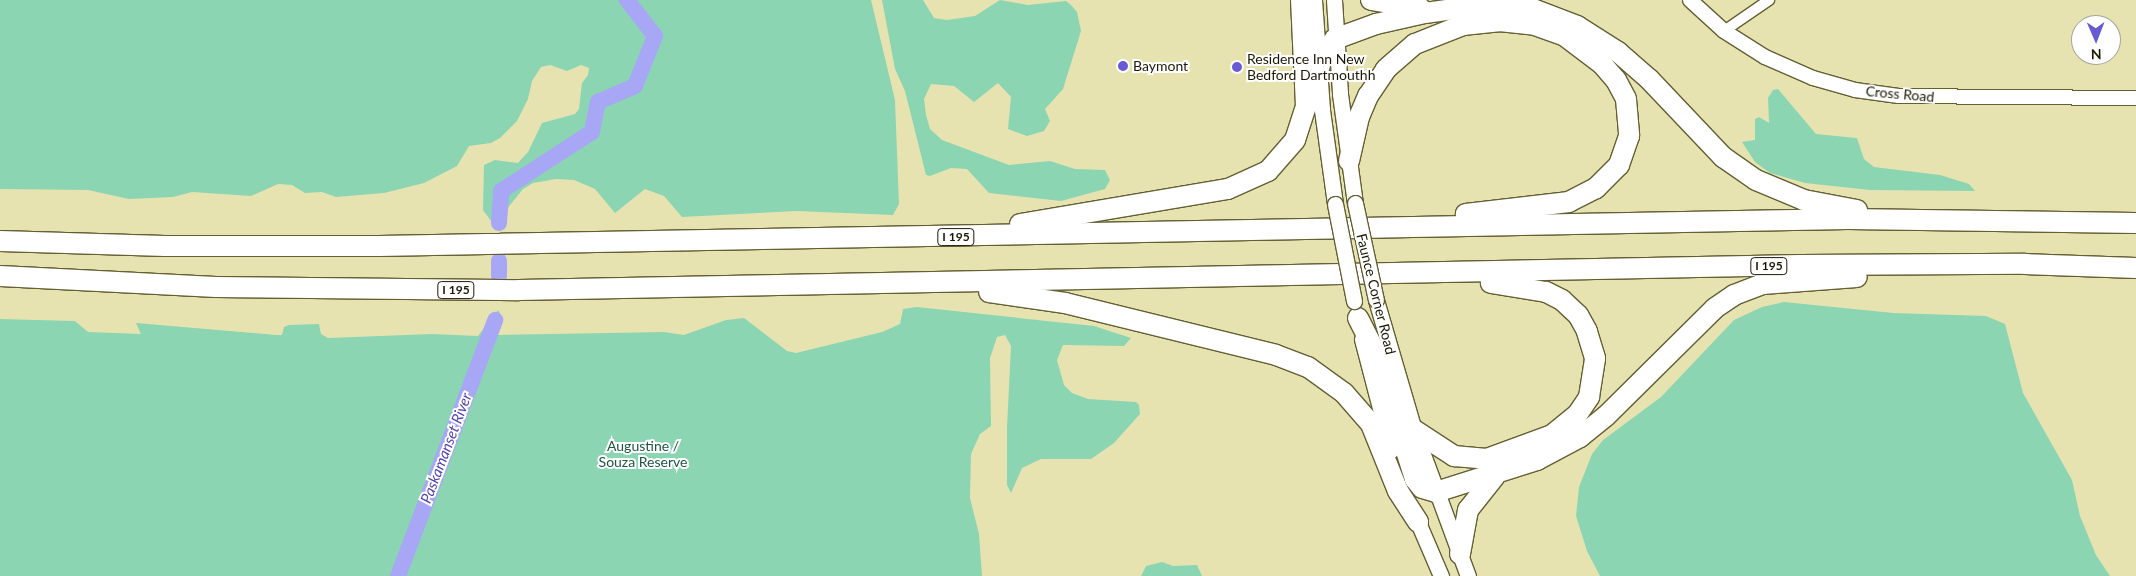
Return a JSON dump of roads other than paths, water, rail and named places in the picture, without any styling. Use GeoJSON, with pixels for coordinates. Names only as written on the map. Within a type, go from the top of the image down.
{"type":"FeatureCollection","features":[{"type":"Feature","properties":{"kind":"highway"},"geometry":{"type":"LineString","coordinates":[[926,237],[1119,209],[1228,189],[1258,178],[1289,149],[1303,118],[1306,90],[1301,0]]}},
{"type":"Feature","properties":{"kind":"highway"},"geometry":{"type":"LineString","coordinates":[[1371,0],[1442,10]]}},
{"type":"Feature","properties":{"kind":"highway"},"geometry":{"type":"LineString","coordinates":[[1318,72],[1326,49],[1336,39],[1376,24],[1442,10],[1508,5],[1533,9],[1562,19],[1605,43],[1628,60],[1724,157],[1756,180],[1804,200],[1913,219]]}},
{"type":"Feature","properties":{"kind":"highway"},"geometry":{"type":"LineString","coordinates":[[1349,162],[1358,117],[1373,86],[1386,69],[1421,41],[1463,25],[1510,21],[1546,28],[1565,36],[1602,64],[1626,99],[1630,127],[1623,156],[1605,181],[1586,194],[1548,206],[1429,217],[1375,228]]}},
{"type":"Feature","properties":{"kind":"highway","name":"I 195"},"geometry":{"type":"LineString","coordinates":[[0,241],[351,247],[1913,219],[2136,223]]}},
{"type":"Feature","properties":{"kind":"highway"},"geometry":{"type":"LineString","coordinates":[[1356,309],[1373,348],[1415,479],[1422,488],[1436,492],[1537,460],[1580,437],[1606,416],[1714,308],[1743,290],[1774,283],[1899,275],[1980,265]]}},
{"type":"Feature","properties":{"kind":"highway","name":"I 195"},"geometry":{"type":"LineString","coordinates":[[0,276],[165,286],[370,290],[1980,265],[2136,268]]}},
{"type":"Feature","properties":{"kind":"highway"},"geometry":{"type":"LineString","coordinates":[[1402,274],[1513,284],[1546,292],[1562,300],[1578,315],[1587,331],[1595,358],[1592,388],[1580,410],[1560,430],[1533,444],[1494,457],[1470,460],[1442,451],[1414,430]]}},
{"type":"Feature","properties":{"kind":"highway"},"geometry":{"type":"LineString","coordinates":[[913,283],[1065,303],[1276,355],[1303,365],[1336,386],[1364,415],[1376,433],[1398,491],[1418,522]]}},
{"type":"Feature","properties":{"kind":"highway"},"geometry":{"type":"LineString","coordinates":[[1460,554],[1468,510],[1496,474]]}},
{"type":"Feature","properties":{"kind":"main road","name":"Faunce Corner Road"},"geometry":{"type":"LineString","coordinates":[[1314,0],[1318,72],[1335,204],[1356,309],[1382,420],[1418,522],[1441,576]]}},
{"type":"Feature","properties":{"kind":"main road","name":"Faunce Corner Road"},"geometry":{"type":"LineString","coordinates":[[1334,0],[1336,39],[1349,162],[1355,203],[1376,300],[1414,430],[1468,576]]}},
{"type":"Feature","properties":{"kind":"street","name":"Cross Road"},"geometry":{"type":"LineString","coordinates":[[1690,0],[1724,31],[1765,57],[1813,78],[1855,90],[1899,96],[2136,98]]}},
{"type":"Feature","properties":{"kind":"street"},"geometry":{"type":"LineString","coordinates":[[1724,31],[1769,0]]}},
{"type":"Feature","properties":{"kind":"waterway","name":"Paskamanset River"},"geometry":{"type":"LineString","coordinates":[[499,223],[501,191],[592,132],[598,102],[635,86],[655,36],[627,0]]}},
{"type":"Feature","properties":{"kind":"waterway","name":"Paskamanset River"},"geometry":{"type":"LineString","coordinates":[[499,261],[499,276]]}},
{"type":"Feature","properties":{"kind":"waterway","name":"Paskamanset River"},"geometry":{"type":"LineString","coordinates":[[398,576],[495,320]]}},
{"type":"Feature","properties":{"kind":"place","name":"Baymont"},"geometry":{"type":"Point","coordinates":[1123,66]}},
{"type":"Feature","properties":{"kind":"place","name":"Residence Inn New Bedford Dartmouthh"},"geometry":{"type":"Point","coordinates":[1237,67]}},
{"type":"Feature","properties":{"kind":"park label","name":"Augustine / Souza Reserve"},"geometry":{"type":"Point","coordinates":[643,454]}}]}
